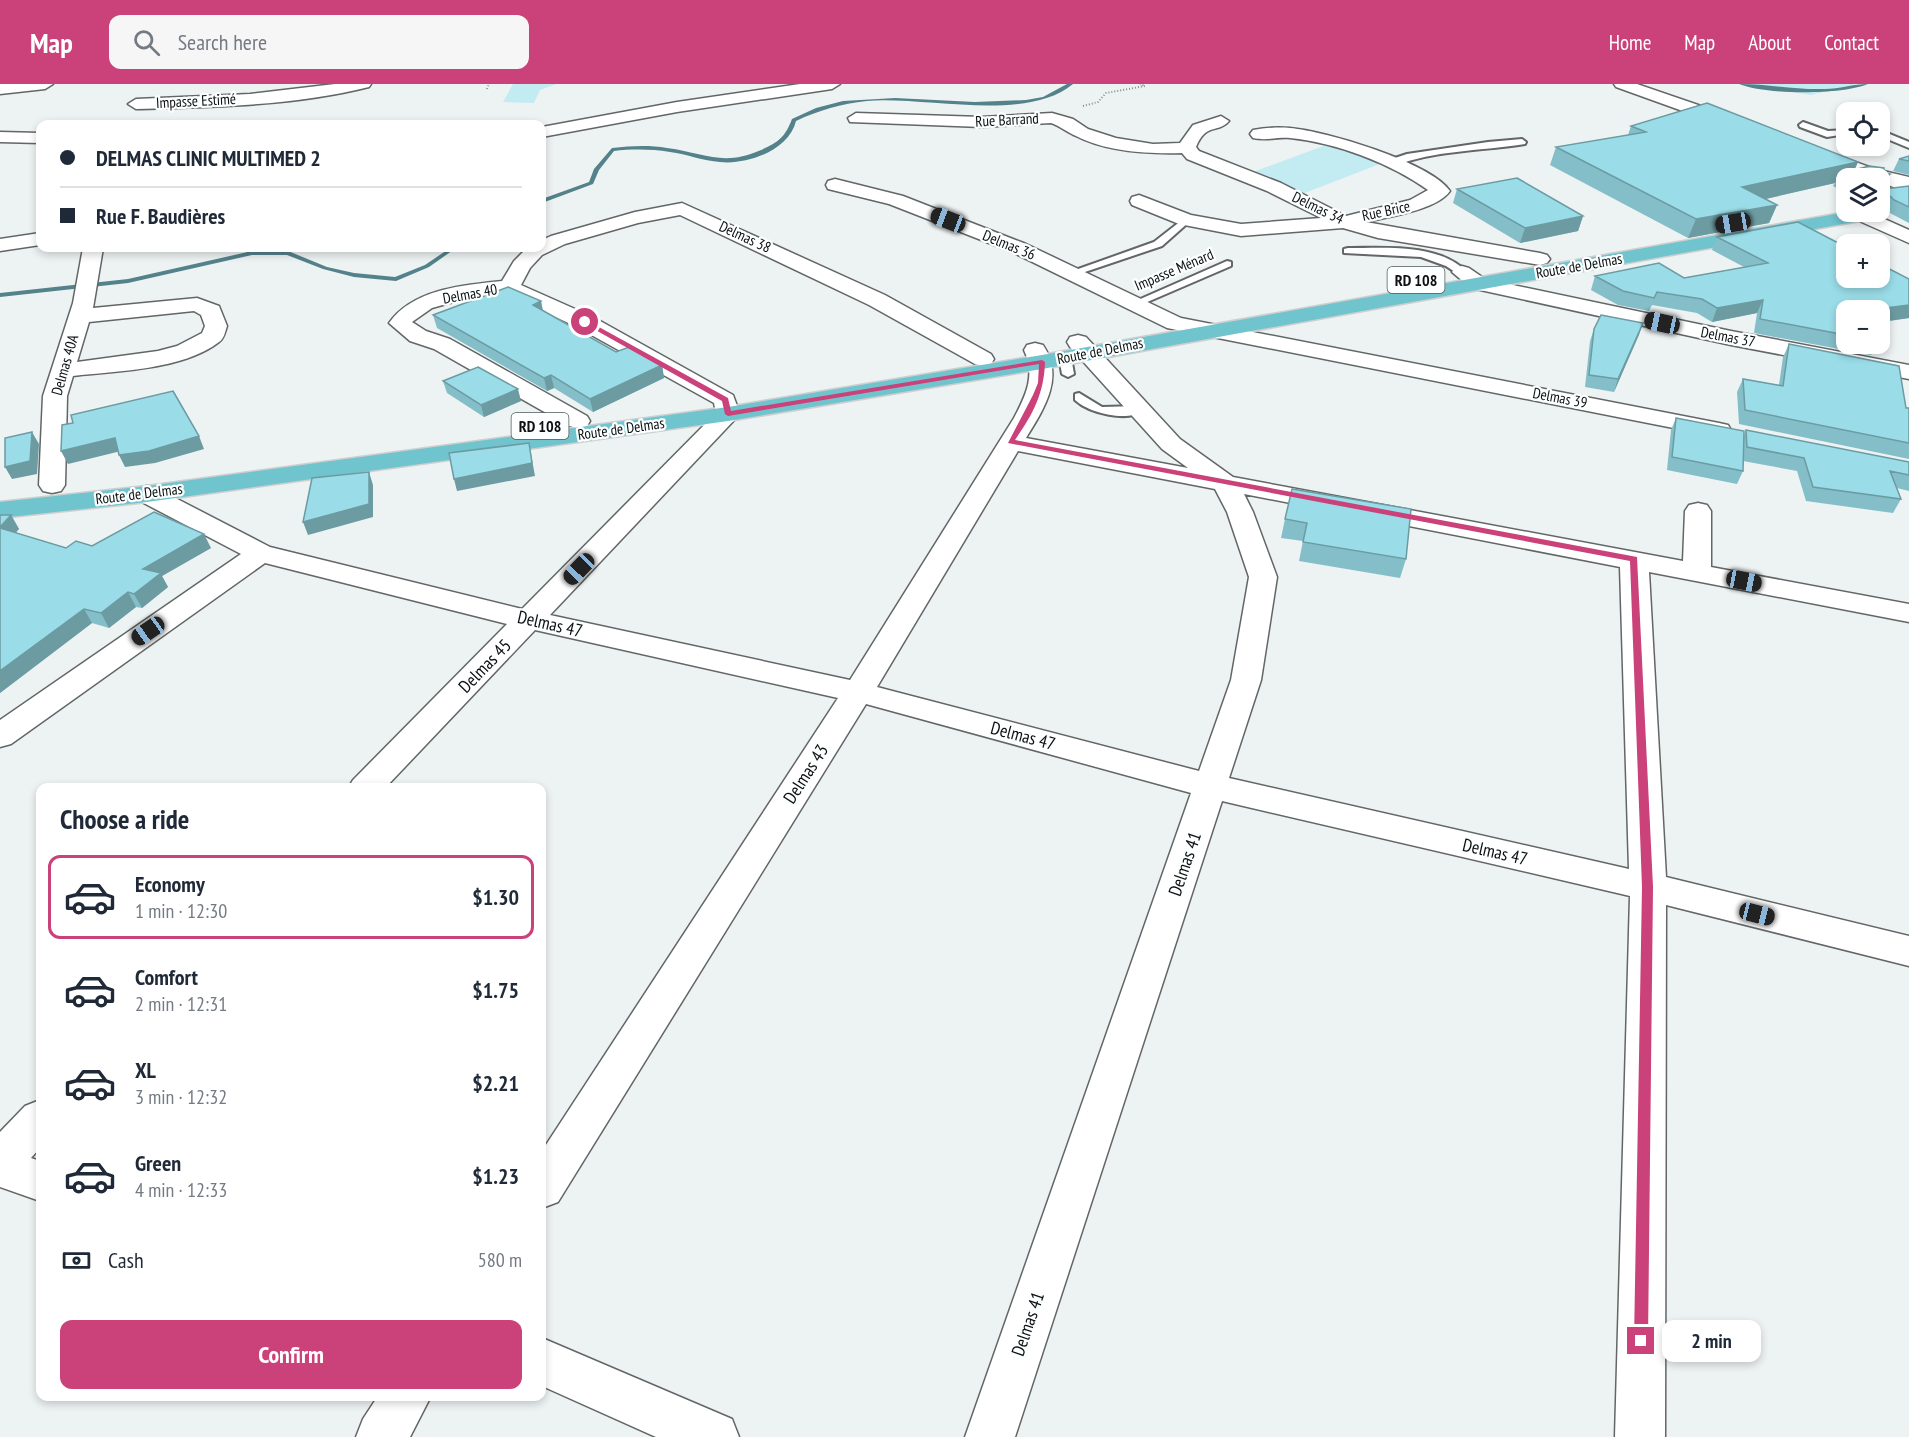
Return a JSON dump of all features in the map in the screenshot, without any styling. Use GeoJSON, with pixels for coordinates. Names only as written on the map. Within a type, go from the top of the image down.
{"type":"FeatureCollection","features":[{"type":"Feature","properties":{"kind":"main road","name":"Route de Delmas"},"geometry":{"type":"LineString","coordinates":[[0,491],[579,421],[727,407],[983,359],[1063,356],[1175,323],[1470,278],[1540,259],[1836,208]]}},
{"type":"Feature","properties":{"kind":"main road","name":"Route de Delmas"},"geometry":{"type":"LineString","coordinates":[[0,510],[147,494],[1063,356],[1211,330],[1836,209]]}},
{"type":"Feature","properties":{"kind":"street"},"geometry":{"type":"LineString","coordinates":[[0,89],[45,84]]}},
{"type":"Feature","properties":{"kind":"street","name":"Impasse Estimé"},"geometry":{"type":"LineString","coordinates":[[136,104],[207,102],[320,92],[363,84]]}},
{"type":"Feature","properties":{"kind":"street"},"geometry":{"type":"LineString","coordinates":[[546,131],[676,107],[832,84]]}},
{"type":"Feature","properties":{"kind":"street"},"geometry":{"type":"LineString","coordinates":[[1622,84],[1755,130]]}},
{"type":"Feature","properties":{"kind":"street","name":"Rue Barrand"},"geometry":{"type":"LineString","coordinates":[[856,118],[982,122],[1052,118],[1082,133],[1113,143],[1153,149],[1187,148]]}},
{"type":"Feature","properties":{"kind":"street"},"geometry":{"type":"LineString","coordinates":[[1187,148],[1195,130],[1202,125],[1221,121]]}},
{"type":"Feature","properties":{"kind":"street","name":"Rue Brice"},"geometry":{"type":"LineString","coordinates":[[1139,201],[1186,220],[1241,230],[1344,222],[1417,204],[1441,191],[1425,177],[1394,163],[1316,138],[1288,133],[1259,134]]}},
{"type":"Feature","properties":{"kind":"street"},"geometry":{"type":"LineString","coordinates":[[0,136],[36,138]]}},
{"type":"Feature","properties":{"kind":"street"},"geometry":{"type":"LineString","coordinates":[[1798,146],[1858,168]]}},
{"type":"Feature","properties":{"kind":"street","name":"Delmas 34"},"geometry":{"type":"LineString","coordinates":[[1187,148],[1193,155],[1274,187],[1344,222],[1378,232],[1540,259]]}},
{"type":"Feature","properties":{"kind":"street","name":"Delmas 36"},"geometry":{"type":"LineString","coordinates":[[835,185],[896,200],[1019,249],[1175,323]]}},
{"type":"Feature","properties":{"kind":"street","name":"Delmas 38"},"geometry":{"type":"LineString","coordinates":[[546,246],[558,240],[635,218],[682,209],[877,300],[983,359]]}},
{"type":"Feature","properties":{"kind":"street"},"geometry":{"type":"LineString","coordinates":[[1890,216],[1909,237]]}},
{"type":"Feature","properties":{"kind":"street"},"geometry":{"type":"LineString","coordinates":[[0,245],[36,240]]}},
{"type":"Feature","properties":{"kind":"street","name":"Delmas 40A"},"geometry":{"type":"LineString","coordinates":[[52,485],[55,396],[82,309],[92,252]]}},
{"type":"Feature","properties":{"kind":"street","name":"Delmas 38"},"geometry":{"type":"LineString","coordinates":[[509,287],[522,265],[534,252]]}},
{"type":"Feature","properties":{"kind":"street","name":"Delmas 37"},"geometry":{"type":"LineString","coordinates":[[1470,278],[1731,338],[1909,372]]}},
{"type":"Feature","properties":{"kind":"street","name":"Delmas 40"},"geometry":{"type":"LineString","coordinates":[[579,421],[442,344],[418,336],[400,323],[407,314],[424,303],[470,291],[509,287],[585,322],[727,407]]}},
{"type":"Feature","properties":{"kind":"street"},"geometry":{"type":"LineString","coordinates":[[62,372],[159,358],[185,351],[212,336],[216,326],[210,311],[196,304],[82,309]]}},
{"type":"Feature","properties":{"kind":"street","name":"Delmas 39"},"geometry":{"type":"LineString","coordinates":[[1175,323],[1746,435]]}},
{"type":"Feature","properties":{"kind":"street","name":"Delmas 41"},"geometry":{"type":"LineString","coordinates":[[990,1437],[1246,680],[1263,577],[1240,512],[1224,482],[1171,444],[1138,410],[1063,356]]}},
{"type":"Feature","properties":{"kind":"street","name":"Delmas 43"},"geometry":{"type":"LineString","coordinates":[[546,1182],[858,692],[1026,418],[1041,383],[1063,356]]}},
{"type":"Feature","properties":{"kind":"street","name":"Delmas 45"},"geometry":{"type":"LineString","coordinates":[[370,783],[529,620],[727,407]]}},
{"type":"Feature","properties":{"kind":"street"},"geometry":{"type":"LineString","coordinates":[[1010,442],[1909,613]]}},
{"type":"Feature","properties":{"kind":"street","name":"Delmas 47"},"geometry":{"type":"LineString","coordinates":[[147,494],[260,553],[529,620],[858,692],[1211,786],[1648,887],[1909,951]]}},
{"type":"Feature","properties":{"kind":"street"},"geometry":{"type":"LineString","coordinates":[[1697,572],[1698,511]]}},
{"type":"Feature","properties":{"kind":"street"},"geometry":{"type":"LineString","coordinates":[[0,736],[260,553]]}},
{"type":"Feature","properties":{"kind":"street"},"geometry":{"type":"LineString","coordinates":[[1634,559],[1648,887],[1640,1437]]}},
{"type":"Feature","properties":{"kind":"street"},"geometry":{"type":"LineString","coordinates":[[0,1161],[36,1123]]}},
{"type":"Feature","properties":{"kind":"street"},"geometry":{"type":"LineString","coordinates":[[0,1167],[36,1180]]}},
{"type":"Feature","properties":{"kind":"street"},"geometry":{"type":"LineString","coordinates":[[546,1364],[714,1437]]}},
{"type":"Feature","properties":{"kind":"street"},"geometry":{"type":"LineString","coordinates":[[381,1437],[404,1401]]}},
{"type":"Feature","properties":{"kind":"lane"},"geometry":{"type":"LineString","coordinates":[[1803,125],[1827,134],[1836,133]]}},
{"type":"Feature","properties":{"kind":"lane"},"geometry":{"type":"LineString","coordinates":[[1890,137],[1909,144]]}},
{"type":"Feature","properties":{"kind":"lane"},"geometry":{"type":"LineString","coordinates":[[1394,163],[1407,157],[1433,154],[1468,145],[1522,142]]}},
{"type":"Feature","properties":{"kind":"lane"},"geometry":{"type":"LineString","coordinates":[[1072,273],[1158,244],[1186,220]]}},
{"type":"Feature","properties":{"kind":"lane"},"geometry":{"type":"LineString","coordinates":[[1348,250],[1400,251],[1426,255],[1451,263],[1470,278]]}},
{"type":"Feature","properties":{"kind":"lane","name":"Impasse Ménard"},"geometry":{"type":"LineString","coordinates":[[1134,304],[1227,264]]}},
{"type":"Feature","properties":{"kind":"lane"},"geometry":{"type":"LineString","coordinates":[[1079,397],[1088,407],[1097,411],[1138,410]]}},
{"type":"Feature","properties":{"kind":"path"},"geometry":{"type":"LineString","coordinates":[[487,89],[489,84]]}},
{"type":"Feature","properties":{"kind":"path"},"geometry":{"type":"LineString","coordinates":[[1059,120],[1059,114],[1067,110],[1098,102],[1106,93],[1145,86],[1140,84]]}},
{"type":"Feature","properties":{"kind":"shaded area"},"geometry":{"type":"Polygon","coordinates":[[[513,84],[556,84],[540,90],[534,103],[503,102],[513,84]]]}},
{"type":"Feature","properties":{"kind":"shaded area"},"geometry":{"type":"Polygon","coordinates":[[[1739,84],[1856,84],[1811,95],[1739,84]]]}},
{"type":"Feature","properties":{"kind":"shaded area"},"geometry":{"type":"Polygon","coordinates":[[[1326,145],[1385,162],[1302,194],[1250,173],[1326,145]]]}},
{"type":"Feature","properties":{"kind":"building"},"geometry":{"type":"Polygon","coordinates":[[[1707,103],[1836,153],[1836,156],[1858,162],[1742,187],[1777,205],[1696,219],[1556,147],[1646,132],[1631,126],[1707,103]]]}},
{"type":"Feature","properties":{"kind":"building"},"geometry":{"type":"Polygon","coordinates":[[[1909,156],[1909,161],[1899,159],[1909,156]]]}},
{"type":"Feature","properties":{"kind":"building"},"geometry":{"type":"Polygon","coordinates":[[[1517,178],[1583,216],[1525,228],[1457,189],[1517,178]]]}},
{"type":"Feature","properties":{"kind":"building"},"geometry":{"type":"Polygon","coordinates":[[[1909,186],[1909,207],[1890,196],[1890,188],[1909,186]]]}},
{"type":"Feature","properties":{"kind":"building"},"geometry":{"type":"Polygon","coordinates":[[[1798,222],[1836,242],[1836,288],[1890,288],[1890,269],[1909,279],[1909,305],[1890,307],[1890,300],[1836,300],[1836,333],[1760,319],[1763,300],[1717,308],[1702,299],[1657,292],[1654,298],[1623,291],[1595,276],[1659,263],[1684,278],[1768,263],[1717,237],[1798,222]]]}},
{"type":"Feature","properties":{"kind":"building"},"geometry":{"type":"Polygon","coordinates":[[[508,287],[541,301],[533,305],[616,352],[629,347],[662,365],[590,399],[551,375],[544,378],[433,315],[508,287]]]}},
{"type":"Feature","properties":{"kind":"building"},"geometry":{"type":"Polygon","coordinates":[[[1601,315],[1643,323],[1618,379],[1589,375],[1594,329],[1601,315]]]}},
{"type":"Feature","properties":{"kind":"building"},"geometry":{"type":"Polygon","coordinates":[[[1789,344],[1899,366],[1906,408],[1909,408],[1909,443],[1745,410],[1743,379],[1783,386],[1789,344]]]}},
{"type":"Feature","properties":{"kind":"building"},"geometry":{"type":"Polygon","coordinates":[[[478,367],[518,389],[481,405],[443,381],[478,367]]]}},
{"type":"Feature","properties":{"kind":"building"},"geometry":{"type":"Polygon","coordinates":[[[173,391],[199,436],[149,451],[119,455],[115,438],[61,451],[62,425],[73,423],[71,415],[173,391]]]}},
{"type":"Feature","properties":{"kind":"building"},"geometry":{"type":"Polygon","coordinates":[[[1676,418],[1744,431],[1743,471],[1672,457],[1676,418]]]}},
{"type":"Feature","properties":{"kind":"building"},"geometry":{"type":"Polygon","coordinates":[[[1746,430],[1909,462],[1909,475],[1890,471],[1901,499],[1813,487],[1804,458],[1747,447],[1746,430]]]}},
{"type":"Feature","properties":{"kind":"building"},"geometry":{"type":"Polygon","coordinates":[[[32,432],[30,461],[5,467],[5,438],[32,432]]]}},
{"type":"Feature","properties":{"kind":"building"},"geometry":{"type":"Polygon","coordinates":[[[529,443],[532,463],[454,479],[449,453],[529,443]]]}},
{"type":"Feature","properties":{"kind":"building"},"geometry":{"type":"Polygon","coordinates":[[[369,472],[369,504],[303,522],[312,478],[369,472]]]}},
{"type":"Feature","properties":{"kind":"building"},"geometry":{"type":"Polygon","coordinates":[[[1292,489],[1411,509],[1406,559],[1303,542],[1307,523],[1285,519],[1292,489]]]}},
{"type":"Feature","properties":{"kind":"building"},"geometry":{"type":"Polygon","coordinates":[[[154,512],[204,534],[143,569],[161,573],[134,594],[128,592],[101,613],[84,609],[0,671],[0,528],[66,548],[76,541],[92,546],[154,512]]]}},
{"type":"Feature","properties":{"kind":"building"},"geometry":{"type":"Polygon","coordinates":[[[0,515],[11,515],[0,527],[0,515]]]}},
{"type":"Feature","properties":{"kind":"waterway"},"geometry":{"type":"LineString","coordinates":[[546,200],[591,183],[596,170],[612,150],[653,148],[723,161],[737,160],[752,157],[778,144],[786,138],[794,120],[818,109],[843,103],[895,99],[975,103],[1026,102],[1045,98],[1070,84]]}},
{"type":"Feature","properties":{"kind":"waterway"},"geometry":{"type":"LineString","coordinates":[[1742,84],[1785,90],[1828,91],[1865,84]]}},
{"type":"Feature","properties":{"kind":"waterway"},"geometry":{"type":"LineString","coordinates":[[0,295],[128,281],[252,253],[288,253],[325,268],[354,275],[396,279],[427,266],[447,252]]}},
{"type":"Feature","properties":{"kind":"route"},"geometry":{"type":"LineString","coordinates":[[585,322],[725,400],[728,414],[1042,362],[1041,383],[1037,395],[1026,418],[1010,442],[1634,559],[1648,887],[1641,1341]]}}]}
